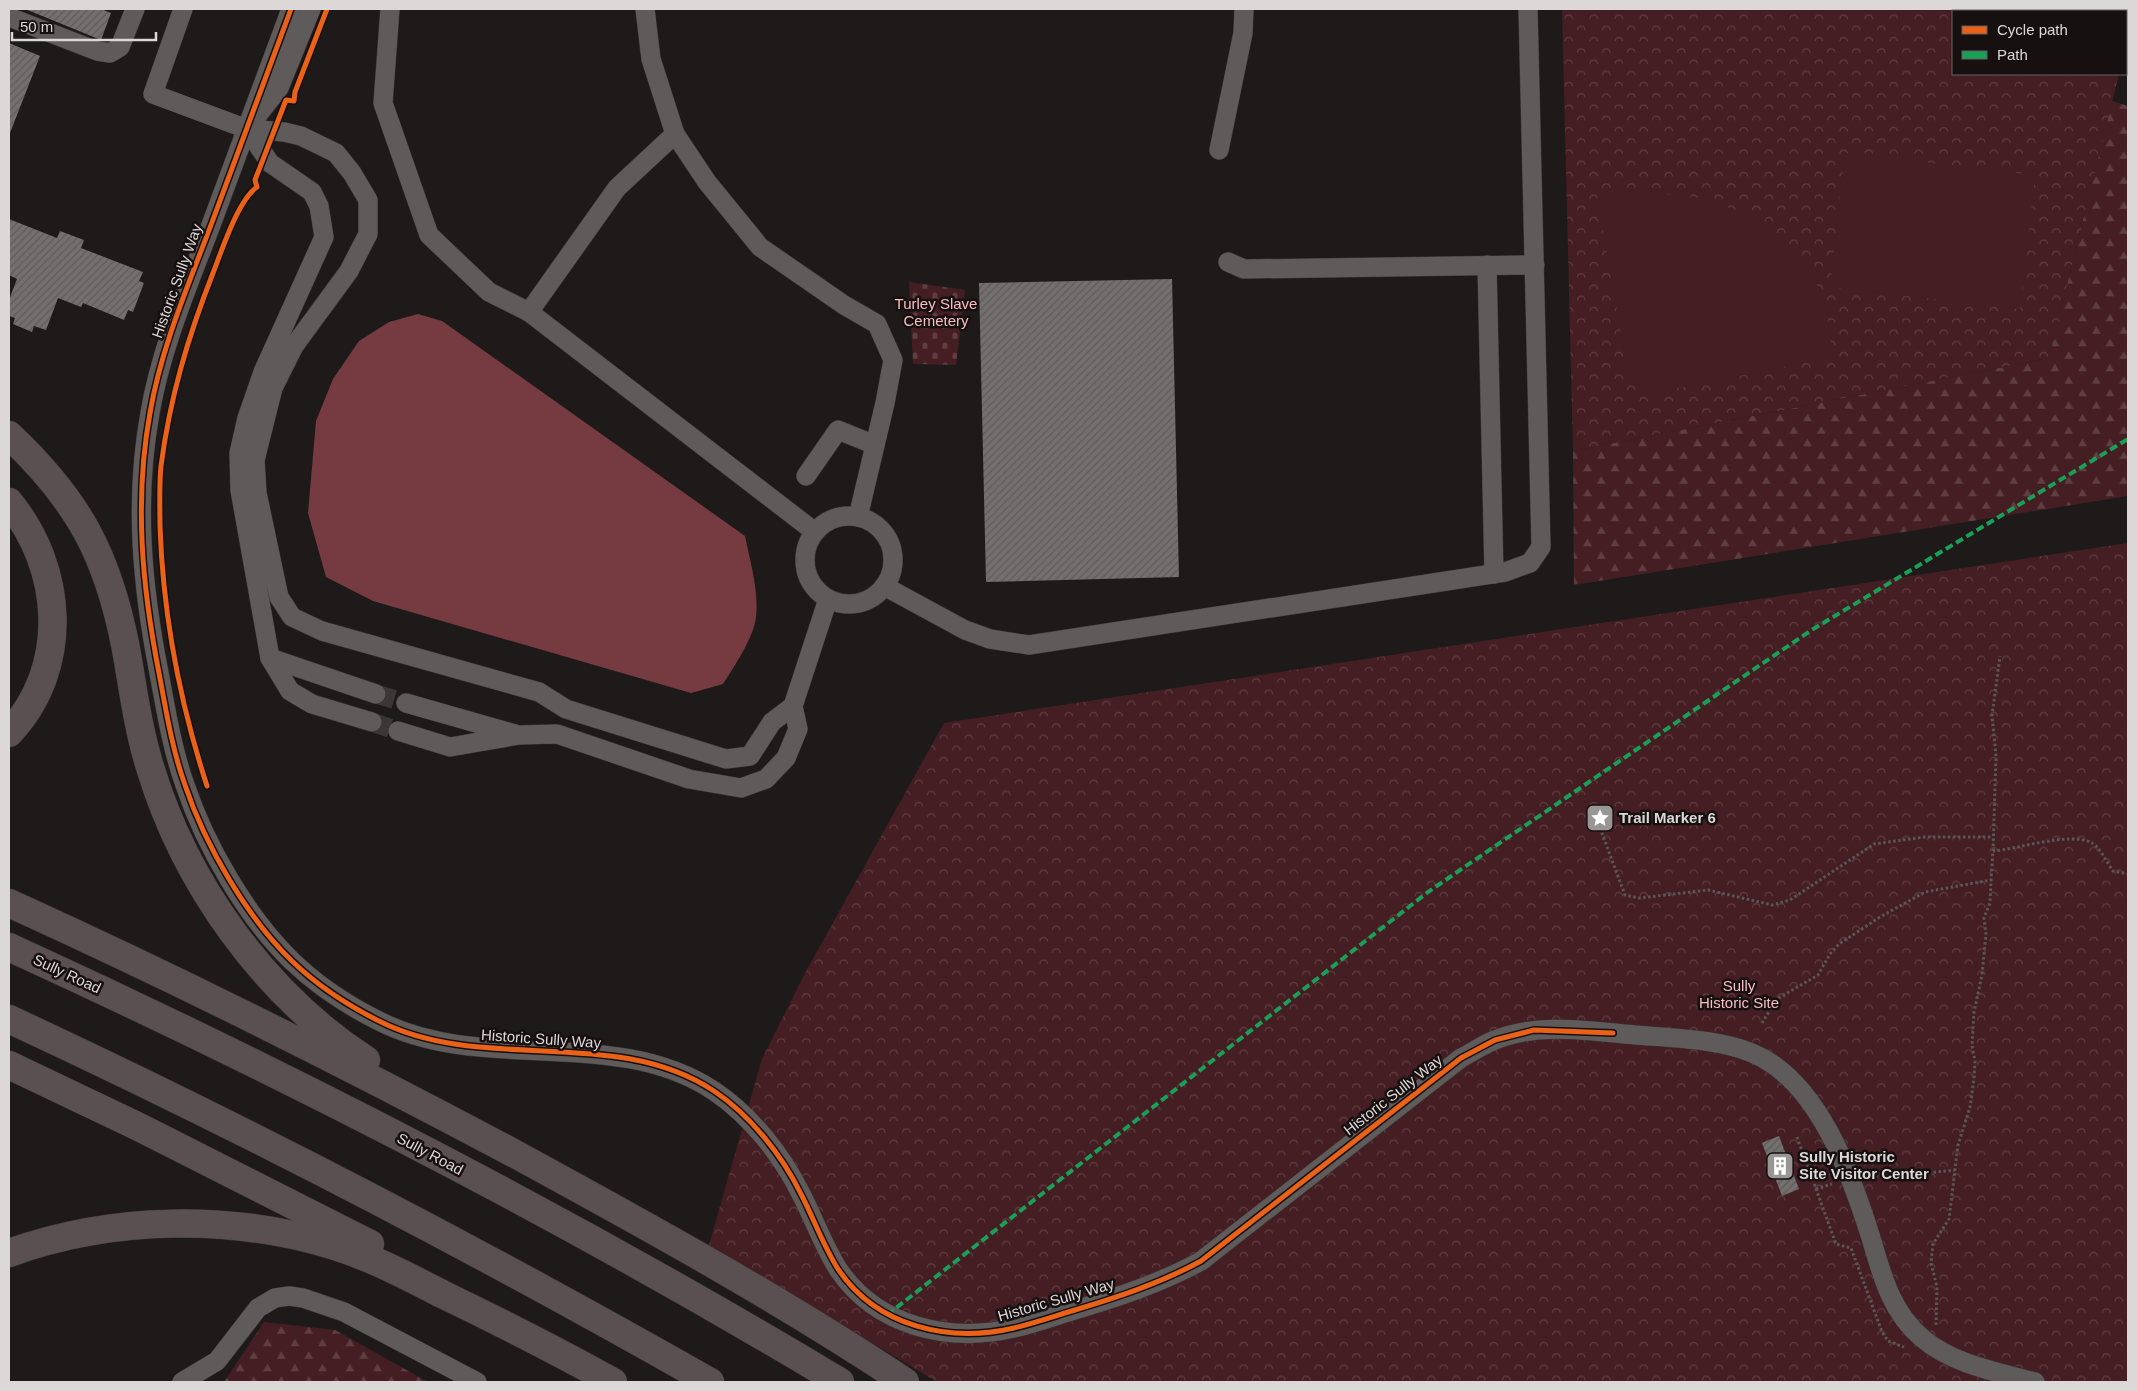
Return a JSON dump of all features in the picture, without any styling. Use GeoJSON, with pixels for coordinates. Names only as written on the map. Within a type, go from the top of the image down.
{"type":"FeatureCollection","features":[{"type":"Feature","properties":{"kind":"highway"},"geometry":{"type":"LineString","coordinates":[[9,435],[59,488],[94,544],[105,568],[121,624],[150,767],[174,831],[196,872],[227,922],[267,975],[310,1017],[357,1054],[417,1090],[466,1128]]}},
{"type":"Feature","properties":{"kind":"highway"},"geometry":{"type":"LineString","coordinates":[[9,502],[30,530],[40,551],[50,588],[54,616],[49,649],[42,676],[25,712],[9,733]]}},
{"type":"Feature","properties":{"kind":"highway"},"geometry":{"type":"LineString","coordinates":[[9,903],[249,1017],[466,1128],[713,1262],[905,1382]]}},
{"type":"Feature","properties":{"kind":"highway","name":"Sully Road"},"geometry":{"type":"LineString","coordinates":[[9,947],[259,1066],[446,1162],[629,1261],[840,1382]]}},
{"type":"Feature","properties":{"kind":"highway"},"geometry":{"type":"LineString","coordinates":[[9,1019],[265,1141],[462,1244],[710,1382]]}},
{"type":"Feature","properties":{"kind":"highway"},"geometry":{"type":"LineString","coordinates":[[9,1065],[156,1135],[372,1244],[449,1286],[517,1329]]}},
{"type":"Feature","properties":{"kind":"highway"},"geometry":{"type":"LineString","coordinates":[[9,1253],[58,1238],[131,1226],[202,1224],[277,1232],[365,1256],[517,1329],[613,1382]]}},
{"type":"Feature","properties":{"kind":"street"},"geometry":{"type":"LineString","coordinates":[[9,17],[97,51],[110,53],[120,47],[135,9]]}},
{"type":"Feature","properties":{"kind":"street"},"geometry":{"type":"LineString","coordinates":[[183,9],[152,94],[248,129],[284,132],[301,136],[336,153],[352,173],[368,200],[368,234],[349,271],[294,346],[273,388],[255,460],[257,493],[279,597],[292,617],[322,631],[539,692],[566,709],[726,759],[750,756],[772,722],[793,706]]}},
{"type":"Feature","properties":{"kind":"street","name":"Historic Sully Way"},"geometry":{"type":"LineString","coordinates":[[291,9],[248,129],[179,309],[166,350],[151,409],[141,498],[142,562],[146,598],[174,750],[186,788],[198,817],[229,876],[273,939],[304,971],[351,1006],[399,1031],[445,1043],[611,1057],[657,1066],[704,1085],[731,1105],[769,1144],[799,1188],[834,1263],[862,1297],[878,1310],[898,1320],[945,1333],[1013,1329],[1114,1298],[1176,1275],[1207,1256],[1462,1058],[1494,1040],[1534,1030],[1613,1033],[1700,1040],[1752,1053],[1783,1072],[1816,1109],[1839,1155],[1866,1222],[1890,1299],[1904,1320],[1933,1347],[1944,1354],[2035,1382]]}},
{"type":"Feature","properties":{"kind":"street","name":"Historic Sully Way"},"geometry":{"type":"LineString","coordinates":[[248,129],[279,88],[311,9]]}},
{"type":"Feature","properties":{"kind":"street"},"geometry":{"type":"LineString","coordinates":[[390,9],[384,103],[429,235],[489,292],[529,312],[815,532]]}},
{"type":"Feature","properties":{"kind":"street"},"geometry":{"type":"LineString","coordinates":[[646,9],[651,59],[675,134],[707,182],[760,247],[844,305],[878,324],[893,360],[858,517]]}},
{"type":"Feature","properties":{"kind":"street"},"geometry":{"type":"LineString","coordinates":[[1219,150],[1244,33],[1244,9]]}},
{"type":"Feature","properties":{"kind":"street"},"geometry":{"type":"LineString","coordinates":[[884,586],[965,630],[990,639],[1029,645],[1494,574],[1530,563],[1541,547],[1528,9]]}},
{"type":"Feature","properties":{"kind":"street"},"geometry":{"type":"LineString","coordinates":[[248,129],[270,163],[312,192],[319,206],[324,237],[263,372],[247,418],[239,453],[240,490],[270,658],[290,691],[312,704],[372,722]]}},
{"type":"Feature","properties":{"kind":"street"},"geometry":{"type":"LineString","coordinates":[[529,312],[617,188],[675,134]]}},
{"type":"Feature","properties":{"kind":"street"},"geometry":{"type":"LineString","coordinates":[[1228,262],[1244,269],[1535,264]]}},
{"type":"Feature","properties":{"kind":"street"},"geometry":{"type":"LineString","coordinates":[[1487,265],[1494,574]]}},
{"type":"Feature","properties":{"kind":"street"},"geometry":{"type":"LineString","coordinates":[[806,476],[838,430],[875,445]]}},
{"type":"Feature","properties":{"kind":"street"},"geometry":{"type":"LineString","coordinates":[[858,517],[871,522],[882,532],[890,544],[893,558],[891,573],[884,586],[865,601],[840,604],[828,600],[818,592],[810,581],[805,569],[808,543],[815,532],[834,518],[858,517]]}},
{"type":"Feature","properties":{"kind":"street"},"geometry":{"type":"LineString","coordinates":[[398,731],[450,747],[519,735],[556,734],[689,779],[741,788],[766,778],[786,758],[798,730],[793,706],[828,600]]}},
{"type":"Feature","properties":{"kind":"street"},"geometry":{"type":"LineString","coordinates":[[270,658],[376,694]]}},
{"type":"Feature","properties":{"kind":"street"},"geometry":{"type":"LineString","coordinates":[[406,703],[519,735]]}},
{"type":"Feature","properties":{"kind":"street"},"geometry":{"type":"LineString","coordinates":[[556,734],[566,709]]}},
{"type":"Feature","properties":{"kind":"street"},"geometry":{"type":"LineString","coordinates":[[182,1382],[217,1361],[258,1308],[275,1298],[289,1296],[303,1298],[344,1312],[477,1382]]}},
{"type":"Feature","properties":{"kind":"path"},"geometry":{"type":"LineString","coordinates":[[1933,1347],[1938,1318],[1937,1287],[1931,1263],[1933,1244],[1949,1219],[1958,1145],[1970,1107],[1974,1079],[1975,1061],[1972,1046],[1974,1012],[1982,975],[1986,934],[1984,918],[1990,903],[1996,754],[1992,716],[2000,656]]}},
{"type":"Feature","properties":{"kind":"path"},"geometry":{"type":"LineString","coordinates":[[1600,828],[1625,895],[1640,898],[1708,890],[1772,905],[1790,900],[1874,844],[1925,837],[1992,837]]}},
{"type":"Feature","properties":{"kind":"path"},"geometry":{"type":"LineString","coordinates":[[1993,851],[2025,847],[2062,838],[2081,839],[2094,843],[2113,871],[2128,874]]}},
{"type":"Feature","properties":{"kind":"path"},"geometry":{"type":"LineString","coordinates":[[1762,1022],[1777,1000],[1818,975],[1830,954],[1839,944],[1880,917],[1925,892],[1991,880]]}},
{"type":"Feature","properties":{"kind":"path"},"geometry":{"type":"LineString","coordinates":[[1796,1137],[1836,1244],[1851,1248],[1882,1332],[1888,1341],[1908,1348]]}},
{"type":"Feature","properties":{"kind":"path"},"geometry":{"type":"LineString","coordinates":[[1875,1176],[1886,1171],[1925,1174],[1955,1170]]}},
{"type":"Feature","properties":{"kind":"green space"},"geometry":{"type":"Polygon","coordinates":[[[1562,9],[2128,9],[2127,40],[2127,10],[1952,10],[1952,75],[2119,75],[2049,358],[1573,451],[1562,9]]]}},
{"type":"Feature","properties":{"kind":"green space"},"geometry":{"type":"Polygon","coordinates":[[[2112,101],[2128,106],[2128,496],[1574,585],[1573,451],[2049,358],[2112,101]]]}},
{"type":"Feature","properties":{"kind":"green space"},"geometry":{"type":"Polygon","coordinates":[[[1845,153],[2035,175],[2020,309],[1830,287],[1845,153]]]}},
{"type":"Feature","properties":{"kind":"green space"},"geometry":{"type":"Polygon","coordinates":[[[1620,194],[1673,195],[1704,199],[1738,212],[1771,233],[1799,259],[1819,289],[1827,314],[1832,357],[1652,393],[1629,378],[1597,197],[1620,194]]]}},
{"type":"Feature","properties":{"kind":"green space","name":"Turley Slave Cemetery"},"geometry":{"type":"Polygon","coordinates":[[[909,282],[965,290],[956,365],[913,364],[909,282]]]}},
{"type":"Feature","properties":{"kind":"green space","name":"Sully Historic Site"},"geometry":{"type":"Polygon","coordinates":[[[2128,543],[2128,1382],[937,1382],[709,1245],[762,1059],[804,975],[944,723],[2128,543]]]}},
{"type":"Feature","properties":{"kind":"green space"},"geometry":{"type":"Polygon","coordinates":[[[264,1322],[335,1330],[428,1382],[224,1382],[264,1322]]]}},
{"type":"Feature","properties":{"kind":"shaded area"},"geometry":{"type":"Polygon","coordinates":[[[418,314],[442,321],[745,536],[755,587],[756,617],[748,643],[723,684],[691,693],[373,601],[326,577],[308,513],[316,421],[333,379],[359,341],[389,322],[418,314]]]}},
{"type":"Feature","properties":{"kind":"building"},"geometry":{"type":"Polygon","coordinates":[[[25,9],[101,9],[111,13],[101,40],[25,9]]]}},
{"type":"Feature","properties":{"kind":"building"},"geometry":{"type":"Polygon","coordinates":[[[9,43],[40,56],[10,133],[9,132],[9,43]]]}},
{"type":"Feature","properties":{"kind":"building"},"geometry":{"type":"Polygon","coordinates":[[[9,219],[57,238],[60,231],[84,240],[81,248],[143,272],[139,281],[144,283],[133,312],[128,310],[124,320],[83,303],[81,307],[58,298],[46,330],[34,326],[32,332],[13,324],[15,318],[9,316],[9,300],[17,279],[9,275],[9,219]]]}},
{"type":"Feature","properties":{"kind":"building"},"geometry":{"type":"Polygon","coordinates":[[[1172,279],[1179,577],[986,582],[979,283],[1172,279]]]}},
{"type":"Feature","properties":{"kind":"building","name":"Sully Historic Site Visitor Center"},"geometry":{"type":"Polygon","coordinates":[[[1779,1136],[1799,1189],[1782,1196],[1762,1143],[1779,1136]]]}},
{"type":"Feature","properties":{"kind":"tunnel"},"geometry":{"type":"LineString","coordinates":[[376,694],[406,703]]}},
{"type":"Feature","properties":{"kind":"tunnel"},"geometry":{"type":"LineString","coordinates":[[372,722],[398,731]]}},
{"type":"Feature","properties":{"kind":"marked path"},"geometry":{"type":"LineString","coordinates":[[887,1315],[1428,892],[1810,631],[2128,439]]}},
{"type":"Feature","properties":{"kind":"cycle path"},"geometry":{"type":"LineString","coordinates":[[291,9],[168,341],[150,413],[145,446],[141,511],[144,576],[153,640],[176,758],[193,808],[229,880],[244,902],[276,944],[313,979],[334,995],[368,1015],[419,1037],[461,1045],[592,1054],[635,1060],[675,1071],[714,1091],[740,1112],[775,1151],[806,1203],[838,1269],[854,1289],[873,1305],[894,1317],[916,1326],[940,1331],[965,1333],[1014,1328],[1045,1319],[1139,1289],[1201,1261],[1461,1058],[1495,1040],[1534,1030],[1613,1033]]}},
{"type":"Feature","properties":{"kind":"cycle path"},"geometry":{"type":"LineString","coordinates":[[207,786],[197,755],[181,690],[169,625],[160,526],[161,466],[175,391],[204,297],[237,214],[250,193],[257,187],[255,180],[286,100],[294,101],[295,92],[327,9]]}},
{"type":"Feature","properties":{"kind":"place","name":"Trail Marker 6"},"geometry":{"type":"Point","coordinates":[1600,818]}},
{"type":"Feature","properties":{"kind":"place","name":"Sully Historic Site Visitor Center"},"geometry":{"type":"Point","coordinates":[1780,1166]}}]}
